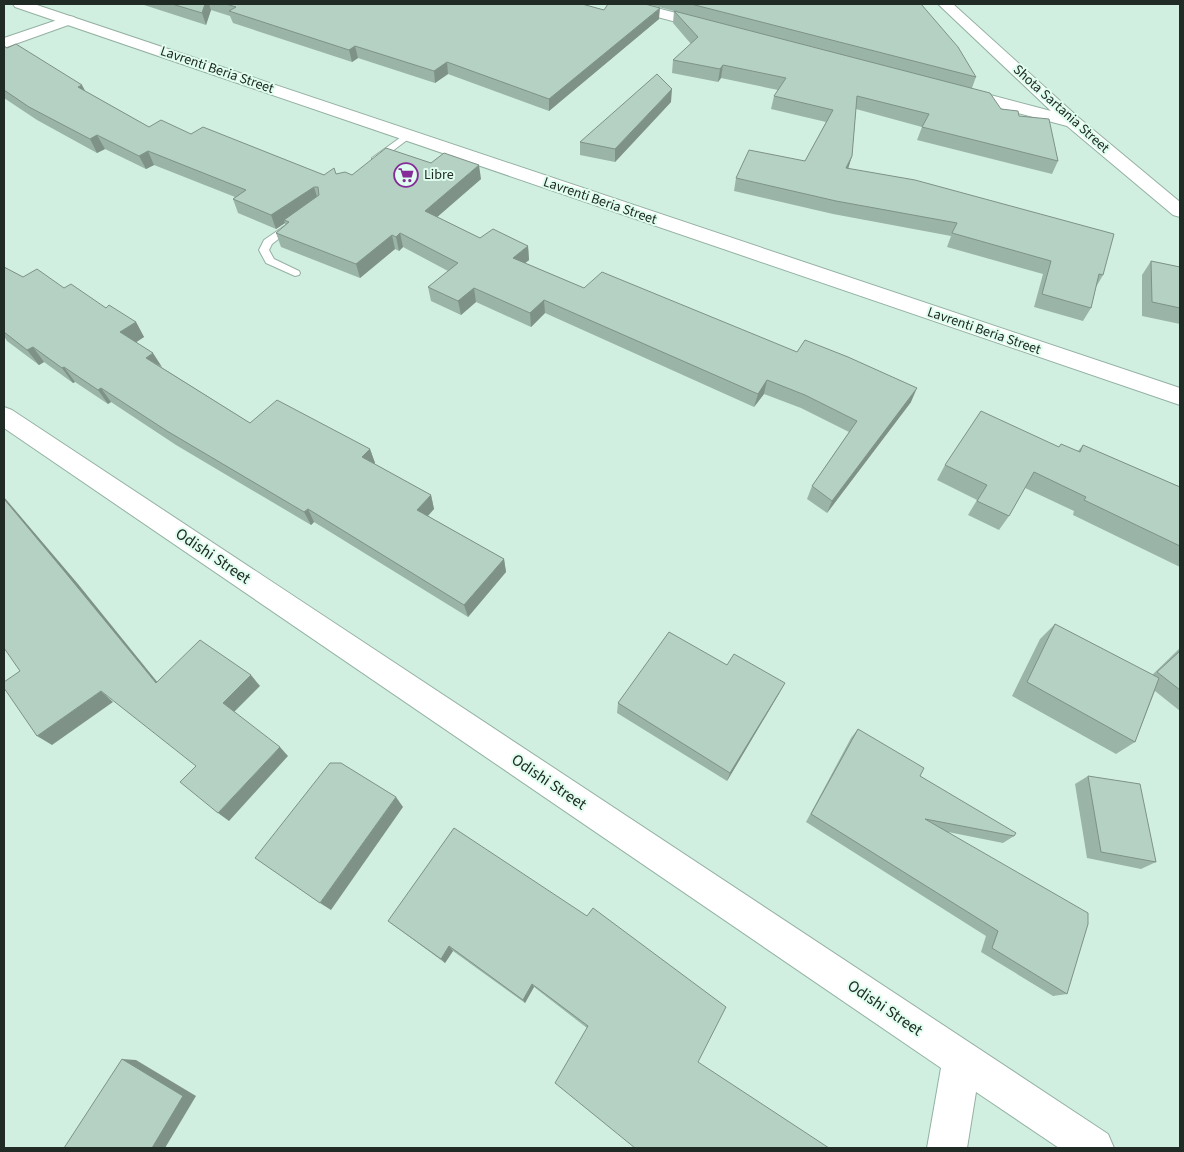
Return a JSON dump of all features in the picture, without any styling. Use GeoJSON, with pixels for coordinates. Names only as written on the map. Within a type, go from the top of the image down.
{"type":"FeatureCollection","features":[{"type":"Feature","properties":{"kind":"street","name":"Lavrenti Beria Street"},"geometry":{"type":"LineString","coordinates":[[20,4],[1180,397]]}},
{"type":"Feature","properties":{"kind":"street"},"geometry":{"type":"LineString","coordinates":[[625,4],[720,29]]}},
{"type":"Feature","properties":{"kind":"street","name":"Shota Sartania Street"},"geometry":{"type":"LineString","coordinates":[[945,4],[1073,122],[1180,211]]}},
{"type":"Feature","properties":{"kind":"street"},"geometry":{"type":"LineString","coordinates":[[4,43],[68,20]]}},
{"type":"Feature","properties":{"kind":"street"},"geometry":{"type":"LineString","coordinates":[[949,89],[1073,122]]}},
{"type":"Feature","properties":{"kind":"street","name":"Odishi Street"},"geometry":{"type":"LineString","coordinates":[[4,416],[1094,1148]]}},
{"type":"Feature","properties":{"kind":"street"},"geometry":{"type":"LineString","coordinates":[[947,1148],[962,1059]]}},
{"type":"Feature","properties":{"kind":"lane"},"geometry":{"type":"LineString","coordinates":[[365,168],[408,136]]}},
{"type":"Feature","properties":{"kind":"lane"},"geometry":{"type":"LineString","coordinates":[[295,273],[270,261],[264,250],[268,242],[304,216]]}},
{"type":"Feature","properties":{"kind":"building"},"geometry":{"type":"Polygon","coordinates":[[[172,4],[205,4],[202,13],[172,4]]]}},
{"type":"Feature","properties":{"kind":"building"},"geometry":{"type":"Polygon","coordinates":[[[226,4],[582,4],[604,10],[608,4],[645,4],[660,8],[549,99],[447,62],[434,71],[355,46],[349,50],[229,11],[236,7],[226,4]]]}},
{"type":"Feature","properties":{"kind":"building"},"geometry":{"type":"Polygon","coordinates":[[[691,4],[921,4],[958,47],[976,77],[691,4]]]}},
{"type":"Feature","properties":{"kind":"building"},"geometry":{"type":"Polygon","coordinates":[[[674,11],[990,93],[1001,109],[1018,111],[1019,116],[1049,119],[1058,161],[922,127],[929,114],[857,96],[852,156],[846,168],[915,180],[1114,234],[1103,275],[1099,274],[1091,308],[1042,294],[1051,261],[952,233],[957,223],[836,201],[736,178],[749,150],[805,161],[833,110],[774,96],[786,78],[723,65],[720,69],[673,60],[698,37],[674,11]]]}},
{"type":"Feature","properties":{"kind":"building"},"geometry":{"type":"Polygon","coordinates":[[[16,44],[82,85],[78,87],[149,127],[161,120],[191,134],[203,127],[324,175],[334,168],[336,174],[345,172],[352,175],[386,148],[431,163],[444,153],[479,165],[425,211],[480,238],[493,229],[528,246],[513,258],[584,288],[602,272],[797,352],[805,340],[917,388],[832,501],[812,486],[857,421],[805,395],[767,380],[758,394],[544,300],[530,313],[474,288],[458,301],[428,287],[458,263],[400,233],[396,237],[392,235],[356,264],[276,233],[289,222],[284,220],[319,195],[318,187],[314,187],[271,215],[233,199],[246,190],[148,151],[139,156],[97,135],[90,139],[29,107],[4,90],[4,46],[7,48],[16,44]]]}},
{"type":"Feature","properties":{"kind":"building"},"geometry":{"type":"Polygon","coordinates":[[[657,74],[672,89],[615,149],[580,142],[657,74]]]}},
{"type":"Feature","properties":{"kind":"building"},"geometry":{"type":"Polygon","coordinates":[[[1151,261],[1180,267],[1180,308],[1152,302],[1151,261]]]}},
{"type":"Feature","properties":{"kind":"building"},"geometry":{"type":"Polygon","coordinates":[[[4,267],[23,277],[37,269],[64,288],[71,284],[106,308],[109,305],[136,322],[120,332],[153,353],[146,358],[250,423],[277,400],[370,449],[362,457],[431,495],[417,510],[504,559],[464,605],[308,509],[304,512],[167,431],[101,388],[98,390],[64,367],[62,368],[33,347],[27,350],[4,332],[4,267]]]}},
{"type":"Feature","properties":{"kind":"building"},"geometry":{"type":"Polygon","coordinates":[[[981,411],[1059,447],[1061,444],[1080,452],[1083,445],[1180,487],[1180,546],[1084,500],[1086,497],[1034,472],[1009,516],[977,501],[987,485],[945,465],[981,411]]]}},
{"type":"Feature","properties":{"kind":"building"},"geometry":{"type":"Polygon","coordinates":[[[4,499],[156,683],[200,640],[251,675],[223,703],[280,747],[218,813],[180,782],[196,766],[101,691],[37,736],[4,688],[4,682],[20,671],[4,648],[4,499]]]}},
{"type":"Feature","properties":{"kind":"building"},"geometry":{"type":"Polygon","coordinates":[[[1055,624],[1159,678],[1135,742],[1027,682],[1055,624]]]}},
{"type":"Feature","properties":{"kind":"building"},"geometry":{"type":"Polygon","coordinates":[[[669,632],[727,665],[734,654],[785,683],[730,773],[618,703],[669,632]]]}},
{"type":"Feature","properties":{"kind":"building"},"geometry":{"type":"Polygon","coordinates":[[[1180,651],[1180,690],[1157,672],[1180,651]]]}},
{"type":"Feature","properties":{"kind":"building"},"geometry":{"type":"Polygon","coordinates":[[[858,729],[924,768],[920,776],[1016,833],[1014,836],[925,819],[1088,913],[1088,924],[1067,994],[992,948],[998,931],[811,814],[858,729]]]}},
{"type":"Feature","properties":{"kind":"building"},"geometry":{"type":"Polygon","coordinates":[[[330,763],[341,763],[396,797],[320,903],[255,858],[330,763]]]}},
{"type":"Feature","properties":{"kind":"building"},"geometry":{"type":"Polygon","coordinates":[[[1088,776],[1140,784],[1156,862],[1101,852],[1088,776]]]}},
{"type":"Feature","properties":{"kind":"building"},"geometry":{"type":"Polygon","coordinates":[[[454,828],[587,916],[593,908],[726,1007],[698,1062],[829,1148],[635,1148],[555,1083],[588,1026],[532,984],[523,1000],[449,946],[441,959],[388,921],[454,828]]]}},
{"type":"Feature","properties":{"kind":"building"},"geometry":{"type":"Polygon","coordinates":[[[122,1059],[183,1096],[152,1148],[64,1148],[122,1059]]]}},
{"type":"Feature","properties":{"kind":"place","name":"Libre"},"geometry":{"type":"Point","coordinates":[406,175]}}]}
